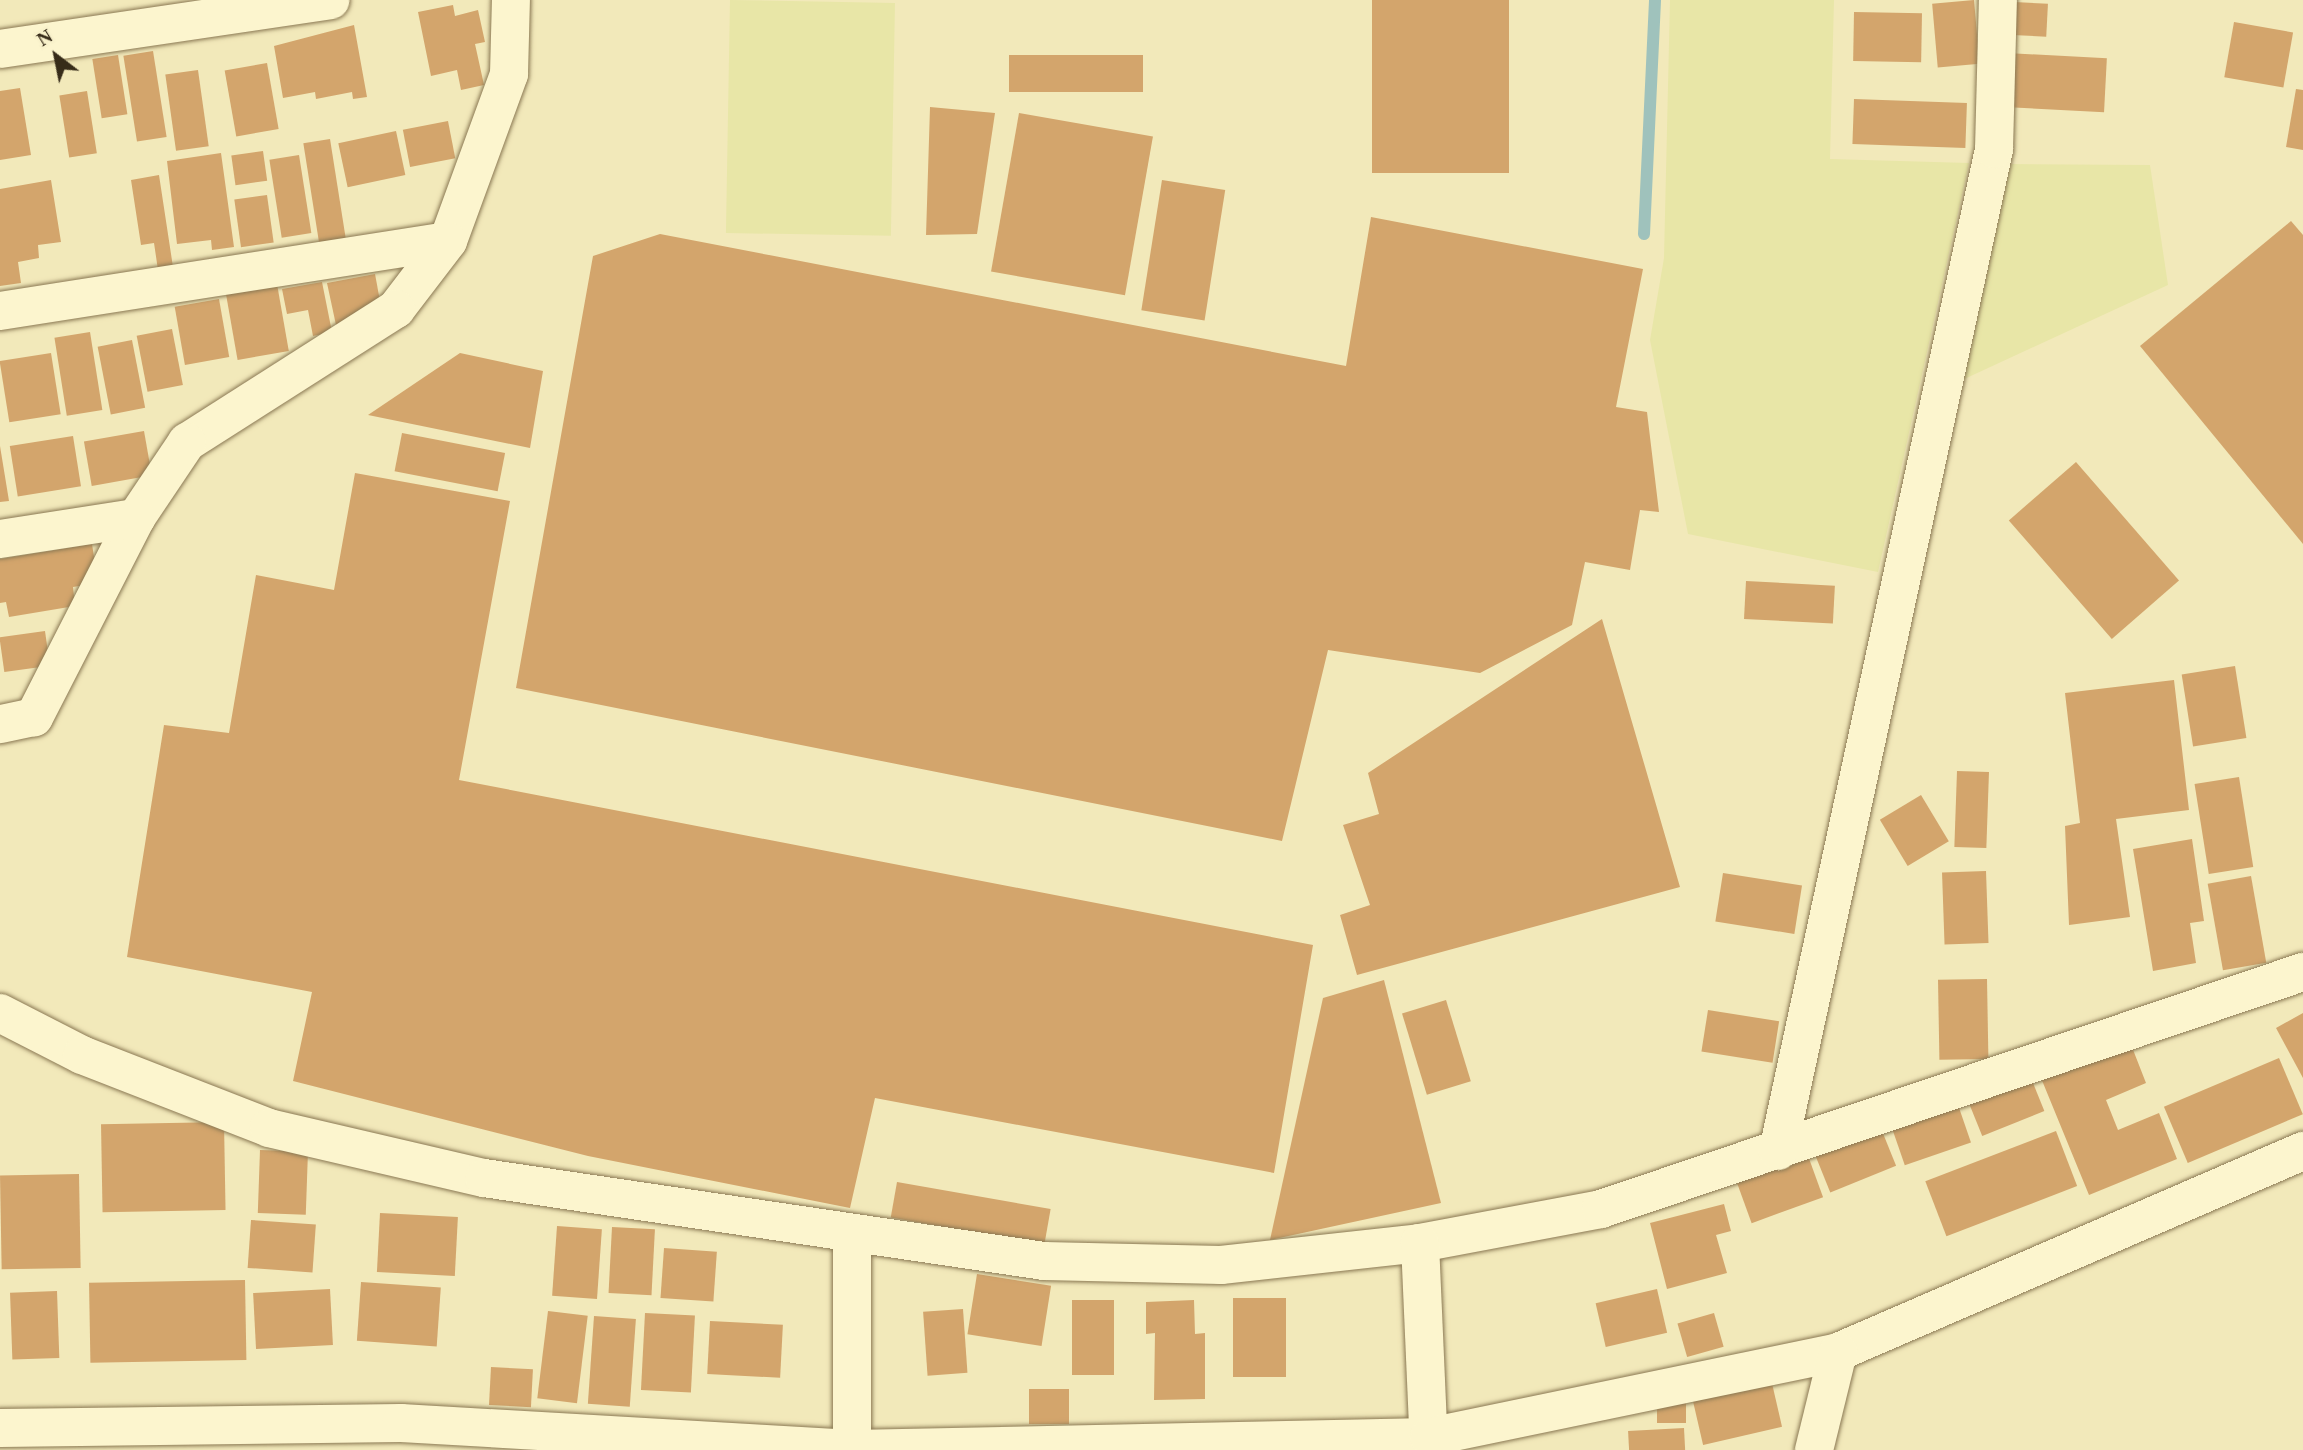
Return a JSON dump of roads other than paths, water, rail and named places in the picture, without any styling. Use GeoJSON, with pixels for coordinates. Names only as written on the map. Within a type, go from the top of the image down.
{"type":"FeatureCollection","features":[{"type":"Feature","properties":{"kind":"street"},"geometry":{"type":"LineString","coordinates":[[0,49],[191,11],[330,0]]}},
{"type":"Feature","properties":{"kind":"street"},"geometry":{"type":"LineString","coordinates":[[0,723],[34,717],[136,518],[187,442],[396,309],[448,241],[509,74],[511,0]]}},
{"type":"Feature","properties":{"kind":"street"},"geometry":{"type":"LineString","coordinates":[[1778,1151],[1994,149],[1998,0]]}},
{"type":"Feature","properties":{"kind":"street"},"geometry":{"type":"LineString","coordinates":[[0,311],[448,241]]}},
{"type":"Feature","properties":{"kind":"street"},"geometry":{"type":"LineString","coordinates":[[0,540],[136,518]]}},
{"type":"Feature","properties":{"kind":"street"},"geometry":{"type":"LineString","coordinates":[[0,1013],[82,1055],[269,1128],[484,1178],[852,1236],[1044,1261],[1221,1265],[1420,1243],[1601,1209],[2303,972]]}},
{"type":"Feature","properties":{"kind":"street"},"geometry":{"type":"LineString","coordinates":[[0,1428],[401,1423],[852,1450],[1429,1444],[1838,1352],[2303,1151]]}},
{"type":"Feature","properties":{"kind":"street"},"geometry":{"type":"LineString","coordinates":[[852,1236],[852,1450]]}},
{"type":"Feature","properties":{"kind":"street"},"geometry":{"type":"LineString","coordinates":[[1420,1243],[1429,1444]]}},
{"type":"Feature","properties":{"kind":"street"},"geometry":{"type":"LineString","coordinates":[[1814,1450],[1838,1352]]}},
{"type":"Feature","properties":{"kind":"waterway"},"geometry":{"type":"LineString","coordinates":[[1644,234],[1655,0]]}}]}
